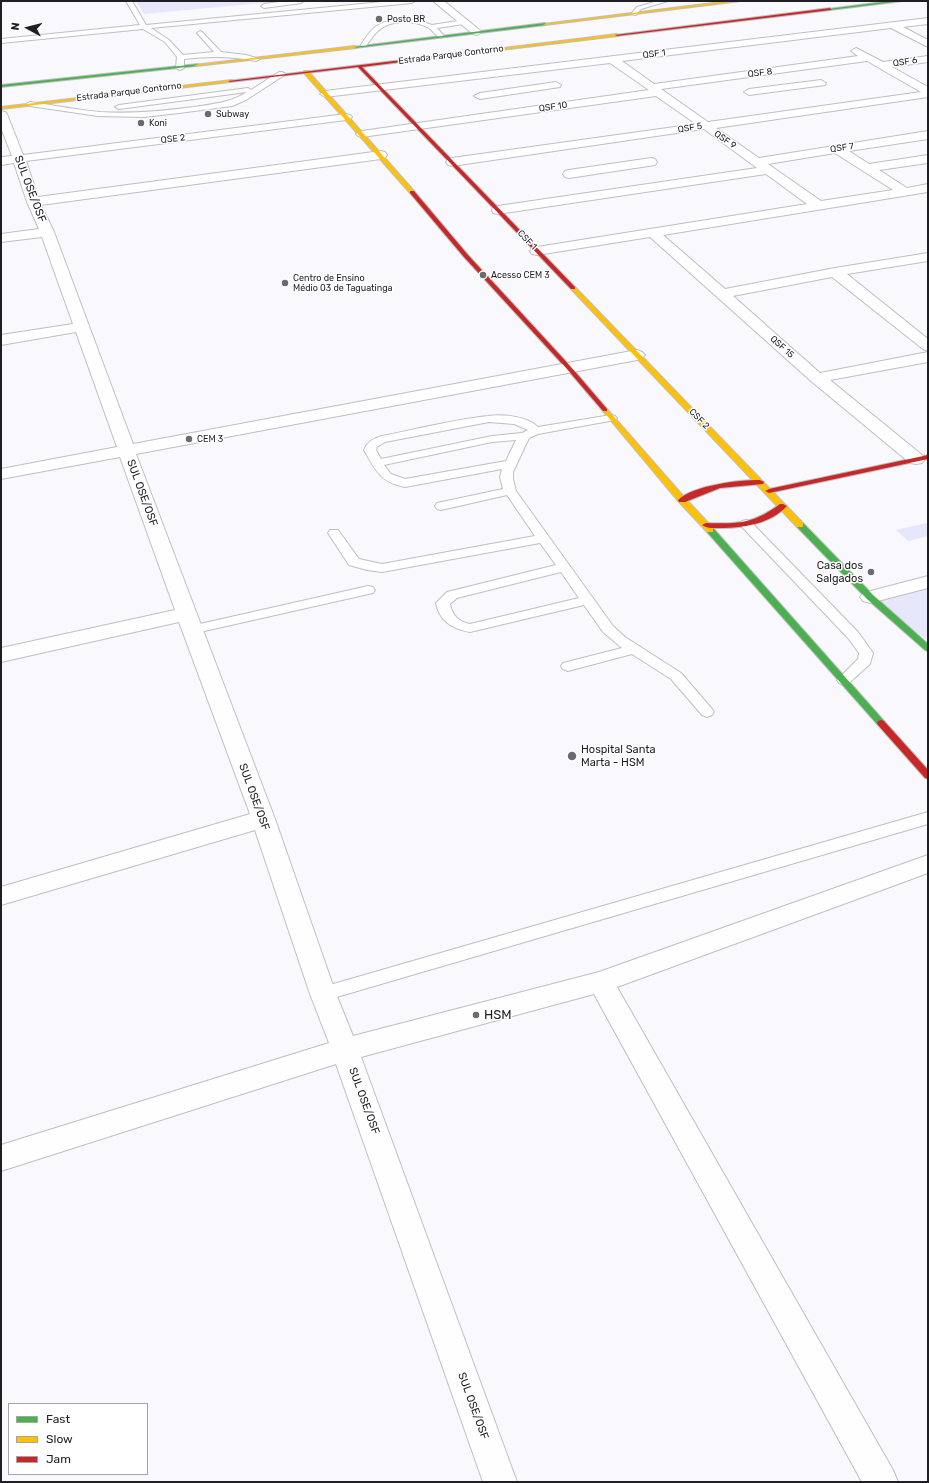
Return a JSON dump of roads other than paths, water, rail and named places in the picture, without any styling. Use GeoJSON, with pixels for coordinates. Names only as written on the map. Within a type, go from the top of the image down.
{"type":"FeatureCollection","features":[{"type":"Feature","properties":{"kind":"main road","name":"Estrada Parque Contorno"},"geometry":{"type":"LineString","coordinates":[[1,86],[180,68],[739,1]]}},
{"type":"Feature","properties":{"kind":"main road","name":"Estrada Parque Contorno"},"geometry":{"type":"LineString","coordinates":[[1,108],[902,1]]}},
{"type":"Feature","properties":{"kind":"main road"},"geometry":{"type":"LineString","coordinates":[[477,32],[470,38],[473,42],[498,49]]}},
{"type":"Feature","properties":{"kind":"main road"},"geometry":{"type":"LineString","coordinates":[[441,36],[458,44],[458,48],[446,55]]}},
{"type":"Feature","properties":{"kind":"main road"},"geometry":{"type":"LineString","coordinates":[[229,62],[214,69],[214,72],[224,77],[237,79]]}},
{"type":"Feature","properties":{"kind":"main road","name":"CSF 1"},"geometry":{"type":"LineString","coordinates":[[359,66],[638,355]]}},
{"type":"Feature","properties":{"kind":"main road"},"geometry":{"type":"LineString","coordinates":[[169,69],[188,69],[199,72],[199,76],[186,85]]}},
{"type":"Feature","properties":{"kind":"main road"},"geometry":{"type":"LineString","coordinates":[[306,72],[362,134],[466,256],[568,368],[682,500],[706,525],[928,776]]}},
{"type":"Feature","properties":{"kind":"main road","name":"CSF 2"},"geometry":{"type":"LineString","coordinates":[[638,355],[870,597],[926,644]]}},
{"type":"Feature","properties":{"kind":"main road"},"geometry":{"type":"LineString","coordinates":[[769,491],[922,458]]}},
{"type":"Feature","properties":{"kind":"main road"},"geometry":{"type":"LineString","coordinates":[[682,500],[694,493],[720,484],[760,482]]}},
{"type":"Feature","properties":{"kind":"main road"},"geometry":{"type":"LineString","coordinates":[[706,525],[755,524],[767,519],[783,506]]}},
{"type":"Feature","properties":{"kind":"street"},"geometry":{"type":"LineString","coordinates":[[438,1],[477,32]]}},
{"type":"Feature","properties":{"kind":"street","name":"QSF 1"},"geometry":{"type":"LineString","coordinates":[[325,94],[460,79],[928,21]]}},
{"type":"Feature","properties":{"kind":"street"},"geometry":{"type":"LineString","coordinates":[[892,25],[926,41]]}},
{"type":"Feature","properties":{"kind":"street"},"geometry":{"type":"LineString","coordinates":[[824,33],[928,91]]}},
{"type":"Feature","properties":{"kind":"street","name":"QSF 8"},"geometry":{"type":"LineString","coordinates":[[655,89],[728,77],[869,58]]}},
{"type":"Feature","properties":{"kind":"street","name":"QSF 6"},"geometry":{"type":"LineString","coordinates":[[882,65],[928,58]]}},
{"type":"Feature","properties":{"kind":"street","name":"QSF 9"},"geometry":{"type":"LineString","coordinates":[[612,59],[819,206]]}},
{"type":"Feature","properties":{"kind":"street"},"geometry":{"type":"LineString","coordinates":[[798,68],[856,105]]}},
{"type":"Feature","properties":{"kind":"street"},"geometry":{"type":"LineString","coordinates":[[537,69],[578,103]]}},
{"type":"Feature","properties":{"kind":"street"},"geometry":{"type":"LineString","coordinates":[[728,77],[761,99]]}},
{"type":"Feature","properties":{"kind":"street"},"geometry":{"type":"LineString","coordinates":[[460,79],[501,114]]}},
{"type":"Feature","properties":{"kind":"street"},"geometry":{"type":"LineString","coordinates":[[749,92],[821,82]]}},
{"type":"Feature","properties":{"kind":"street"},"geometry":{"type":"LineString","coordinates":[[480,96],[556,85]]}},
{"type":"Feature","properties":{"kind":"street","name":"QSF 10"},"geometry":{"type":"LineString","coordinates":[[362,134],[578,103],[655,89]]}},
{"type":"Feature","properties":{"kind":"street","name":"QSF 5"},"geometry":{"type":"LineString","coordinates":[[452,162],[540,148],[622,138],[928,94]]}},
{"type":"Feature","properties":{"kind":"street"},"geometry":{"type":"LineString","coordinates":[[772,107],[784,115]]}},
{"type":"Feature","properties":{"kind":"street","name":"QSE 2"},"geometry":{"type":"LineString","coordinates":[[10,160],[346,117]]}},
{"type":"Feature","properties":{"kind":"street","name":"SUL OSE/OSF"},"geometry":{"type":"LineString","coordinates":[[3,127],[10,160],[33,202],[47,232],[126,451],[263,819],[323,994],[345,1050],[500,1482]]}},
{"type":"Feature","properties":{"kind":"street"},"geometry":{"type":"LineString","coordinates":[[922,136],[928,144]]}},
{"type":"Feature","properties":{"kind":"street","name":"QSF 7"},"geometry":{"type":"LineString","coordinates":[[756,162],[922,136]]}},
{"type":"Feature","properties":{"kind":"street"},"geometry":{"type":"LineString","coordinates":[[622,138],[676,183]]}},
{"type":"Feature","properties":{"kind":"street"},"geometry":{"type":"LineString","coordinates":[[540,148],[555,164],[595,196]]}},
{"type":"Feature","properties":{"kind":"street"},"geometry":{"type":"LineString","coordinates":[[837,149],[905,192]]}},
{"type":"Feature","properties":{"kind":"street"},"geometry":{"type":"LineString","coordinates":[[33,202],[380,155]]}},
{"type":"Feature","properties":{"kind":"street"},"geometry":{"type":"LineString","coordinates":[[868,168],[928,159]]}},
{"type":"Feature","properties":{"kind":"street"},"geometry":{"type":"LineString","coordinates":[[569,174],[651,162]]}},
{"type":"Feature","properties":{"kind":"street"},"geometry":{"type":"LineString","coordinates":[[498,210],[767,170]]}},
{"type":"Feature","properties":{"kind":"street"},"geometry":{"type":"LineString","coordinates":[[537,251],[928,188]]}},
{"type":"Feature","properties":{"kind":"street"},"geometry":{"type":"LineString","coordinates":[[1,238],[47,232]]}},
{"type":"Feature","properties":{"kind":"street","name":"QSF 15"},"geometry":{"type":"LineString","coordinates":[[652,232],[817,378],[922,458]]}},
{"type":"Feature","properties":{"kind":"street"},"geometry":{"type":"LineString","coordinates":[[722,294],[835,272],[927,258]]}},
{"type":"Feature","properties":{"kind":"street"},"geometry":{"type":"LineString","coordinates":[[835,272],[928,346]]}},
{"type":"Feature","properties":{"kind":"street"},"geometry":{"type":"LineString","coordinates":[[1,340],[82,328]]}},
{"type":"Feature","properties":{"kind":"street"},"geometry":{"type":"LineString","coordinates":[[1,474],[638,355]]}},
{"type":"Feature","properties":{"kind":"street"},"geometry":{"type":"LineString","coordinates":[[817,378],[928,357]]}},
{"type":"Feature","properties":{"kind":"street"},"geometry":{"type":"LineString","coordinates":[[870,597],[928,582]]}},
{"type":"Feature","properties":{"kind":"street"},"geometry":{"type":"LineString","coordinates":[[1,655],[189,622]]}},
{"type":"Feature","properties":{"kind":"street"},"geometry":{"type":"LineString","coordinates":[[1,896],[263,819]]}},
{"type":"Feature","properties":{"kind":"street"},"geometry":{"type":"LineString","coordinates":[[1,1158],[345,1050],[601,982],[928,864]]}},
{"type":"Feature","properties":{"kind":"street"},"geometry":{"type":"LineString","coordinates":[[601,982],[881,1482]]}},
{"type":"Feature","properties":{"kind":"lane"},"geometry":{"type":"LineString","coordinates":[[129,1],[144,27],[167,41],[181,57],[180,68]]}},
{"type":"Feature","properties":{"kind":"lane"},"geometry":{"type":"LineString","coordinates":[[259,7],[301,1]]}},
{"type":"Feature","properties":{"kind":"lane"},"geometry":{"type":"LineString","coordinates":[[1,41],[232,19],[388,2],[412,1]]}},
{"type":"Feature","properties":{"kind":"lane"},"geometry":{"type":"LineString","coordinates":[[634,14],[639,8],[665,1]]}},
{"type":"Feature","properties":{"kind":"lane"},"geometry":{"type":"LineString","coordinates":[[364,45],[373,32],[383,25],[393,22],[410,22],[431,27],[464,22]]}},
{"type":"Feature","properties":{"kind":"lane"},"geometry":{"type":"LineString","coordinates":[[431,27],[441,36]]}},
{"type":"Feature","properties":{"kind":"lane"},"geometry":{"type":"LineString","coordinates":[[200,33],[218,53]]}},
{"type":"Feature","properties":{"kind":"lane"},"geometry":{"type":"LineString","coordinates":[[181,57],[218,53],[240,54],[256,59]]}},
{"type":"Feature","properties":{"kind":"lane"},"geometry":{"type":"LineString","coordinates":[[30,104],[98,114],[144,115],[229,104],[243,98],[282,74]]}},
{"type":"Feature","properties":{"kind":"lane"},"geometry":{"type":"LineString","coordinates":[[82,111],[258,89]]}},
{"type":"Feature","properties":{"kind":"lane"},"geometry":{"type":"LineString","coordinates":[[378,463],[609,415]]}},
{"type":"Feature","properties":{"kind":"lane"},"geometry":{"type":"LineString","coordinates":[[511,464],[405,483],[394,482],[388,478],[370,450],[372,446],[382,439],[489,419],[506,420],[530,431]]}},
{"type":"Feature","properties":{"kind":"lane"},"geometry":{"type":"LineString","coordinates":[[530,431],[511,464],[506,477],[510,490],[608,629],[634,649],[676,676],[707,712]]}},
{"type":"Feature","properties":{"kind":"lane"},"geometry":{"type":"LineString","coordinates":[[441,506],[510,490]]}},
{"type":"Feature","properties":{"kind":"lane"},"geometry":{"type":"LineString","coordinates":[[746,524],[853,635],[866,653],[865,661],[844,680]]}},
{"type":"Feature","properties":{"kind":"lane"},"geometry":{"type":"LineString","coordinates":[[334,533],[354,562],[382,568],[544,538]]}},
{"type":"Feature","properties":{"kind":"lane"},"geometry":{"type":"LineString","coordinates":[[565,567],[452,595],[444,603],[444,609],[455,624],[470,628],[588,600]]}},
{"type":"Feature","properties":{"kind":"lane"},"geometry":{"type":"LineString","coordinates":[[189,622],[368,590]]}},
{"type":"Feature","properties":{"kind":"lane"},"geometry":{"type":"LineString","coordinates":[[568,666],[634,649]]}},
{"type":"Feature","properties":{"kind":"lane"},"geometry":{"type":"LineString","coordinates":[[323,994],[928,818]]}},
{"type":"Feature","properties":{"kind":"place","name":"Posto BR"},"geometry":{"type":"Point","coordinates":[379,19]}},
{"type":"Feature","properties":{"kind":"place","name":"Subway"},"geometry":{"type":"Point","coordinates":[208,114]}},
{"type":"Feature","properties":{"kind":"place","name":"Koni"},"geometry":{"type":"Point","coordinates":[141,123]}},
{"type":"Feature","properties":{"kind":"place","name":"Acesso CEM 3"},"geometry":{"type":"Point","coordinates":[483,275]}},
{"type":"Feature","properties":{"kind":"place","name":"Centro de Ensino Médio 03 de Taguatinga"},"geometry":{"type":"Point","coordinates":[285,283]}},
{"type":"Feature","properties":{"kind":"place","name":"CEM 3"},"geometry":{"type":"Point","coordinates":[189,439]}},
{"type":"Feature","properties":{"kind":"place","name":"Casa dos Salgados"},"geometry":{"type":"Point","coordinates":[871,572]}},
{"type":"Feature","properties":{"kind":"place","name":"Hospital Santa Marta - HSM"},"geometry":{"type":"Point","coordinates":[572,756]}},
{"type":"Feature","properties":{"kind":"place","name":"HSM"},"geometry":{"type":"Point","coordinates":[476,1015]}}]}
